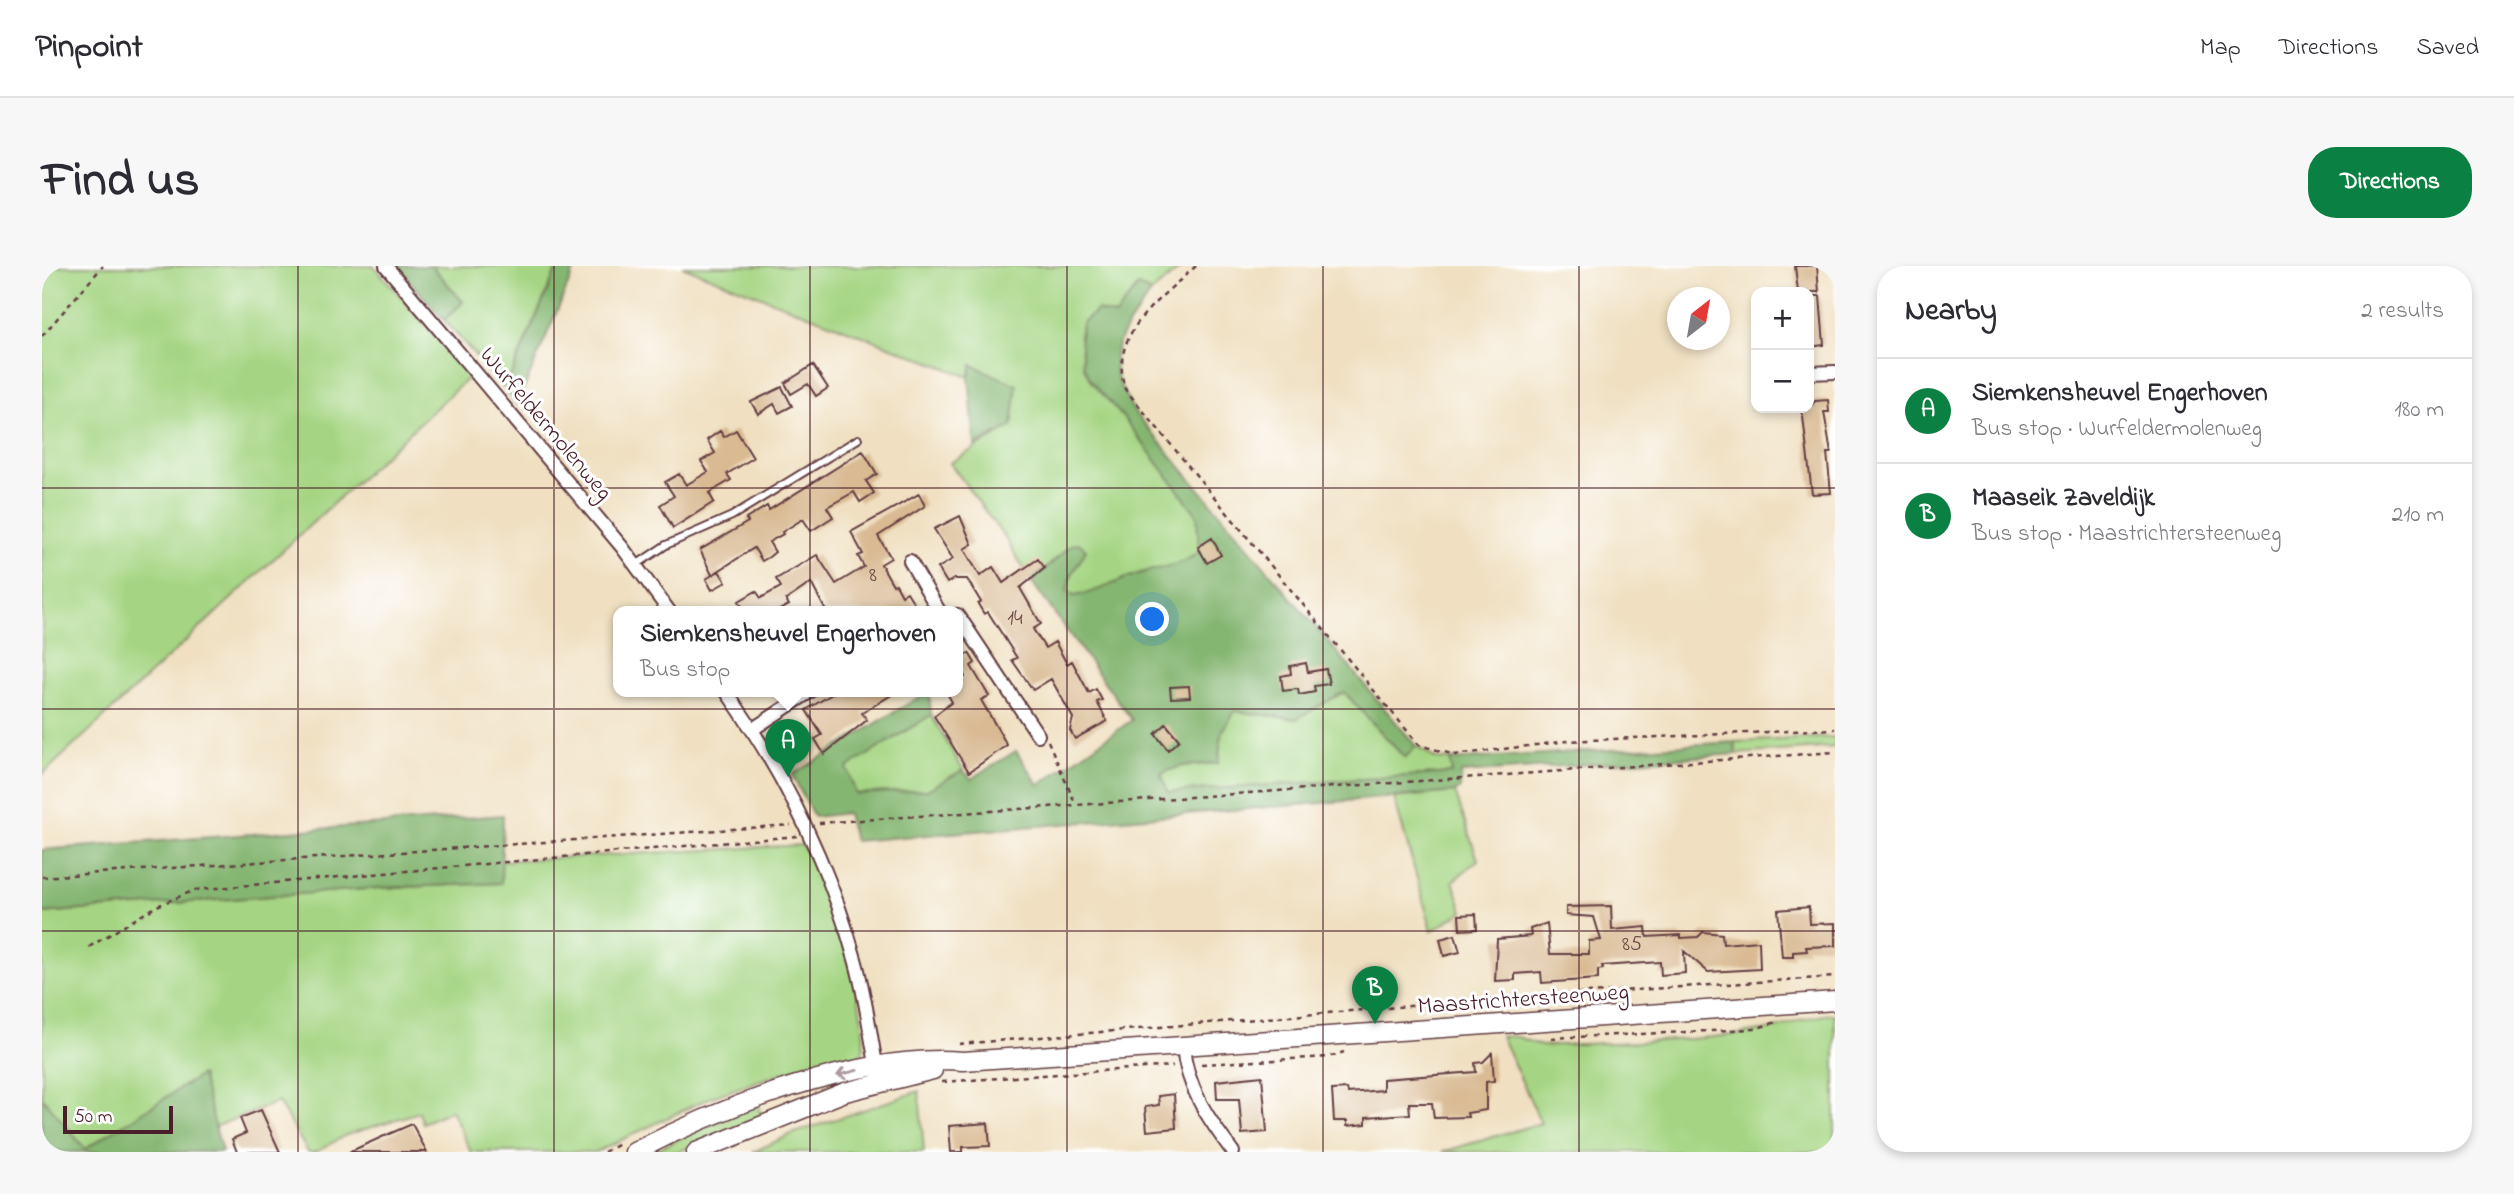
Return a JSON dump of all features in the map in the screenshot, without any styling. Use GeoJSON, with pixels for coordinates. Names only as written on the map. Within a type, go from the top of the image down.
{"type":"FeatureCollection","features":[{"type":"Feature","properties":{"kind":"main road","name":"Maastrichtersteenweg"},"geometry":{"type":"LineString","coordinates":[[634,1152],[685,1126],[773,1094],[878,1074],[937,1059],[963,1061],[1835,1001]]}},
{"type":"Feature","properties":{"kind":"main road","name":"Maastrichtersteenweg"},"geometry":{"type":"LineString","coordinates":[[696,1152],[878,1074]]}},
{"type":"Feature","properties":{"kind":"street","name":"Wurfeldermolenweg"},"geometry":{"type":"LineString","coordinates":[[386,266],[636,565],[666,606]]}},
{"type":"Feature","properties":{"kind":"street"},"geometry":{"type":"LineString","coordinates":[[1814,373],[1835,372]]}},
{"type":"Feature","properties":{"kind":"street"},"geometry":{"type":"LineString","coordinates":[[910,561],[936,606]]}},
{"type":"Feature","properties":{"kind":"street"},"geometry":{"type":"LineString","coordinates":[[963,622],[1038,735]]}},
{"type":"Feature","properties":{"kind":"street"},"geometry":{"type":"LineString","coordinates":[[730,697],[752,729],[809,830],[855,957],[869,1016],[878,1074]]}},
{"type":"Feature","properties":{"kind":"street"},"geometry":{"type":"LineString","coordinates":[[752,729],[802,697]]}},
{"type":"Feature","properties":{"kind":"street"},"geometry":{"type":"LineString","coordinates":[[1183,1046],[1184,1065],[1192,1089],[1233,1152]]}},
{"type":"Feature","properties":{"kind":"street"},"geometry":{"type":"LineString","coordinates":[[773,1094],[782,1115]]}},
{"type":"Feature","properties":{"kind":"lane"},"geometry":{"type":"LineString","coordinates":[[636,565],[666,545],[732,516],[858,439]]}},
{"type":"Feature","properties":{"kind":"path"},"geometry":{"type":"LineString","coordinates":[[42,336],[103,266]]}},
{"type":"Feature","properties":{"kind":"path"},"geometry":{"type":"LineString","coordinates":[[1196,266],[1142,315],[1125,343],[1120,356],[1125,389],[1419,745],[1455,755],[1568,741],[1835,729]]}},
{"type":"Feature","properties":{"kind":"path"},"geometry":{"type":"LineString","coordinates":[[1038,735],[1050,742],[1076,805]]}},
{"type":"Feature","properties":{"kind":"path"},"geometry":{"type":"LineString","coordinates":[[89,947],[157,906],[194,890],[1076,805],[1835,752]]}},
{"type":"Feature","properties":{"kind":"path"},"geometry":{"type":"LineString","coordinates":[[42,877],[809,830]]}},
{"type":"Feature","properties":{"kind":"path","name":"Maastrichtersteenweg"},"geometry":{"type":"LineString","coordinates":[[1061,1034],[1481,1000],[1835,977]]}},
{"type":"Feature","properties":{"kind":"path"},"geometry":{"type":"LineString","coordinates":[[932,1083],[1184,1065]]}},
{"type":"Feature","properties":{"kind":"green space"},"geometry":{"type":"Polygon","coordinates":[[[42,266],[374,266],[470,376],[42,775],[42,266]]]}},
{"type":"Feature","properties":{"kind":"green space"},"geometry":{"type":"Polygon","coordinates":[[[397,266],[432,266],[463,302],[444,320],[397,266]]]}},
{"type":"Feature","properties":{"kind":"green space"},"geometry":{"type":"Polygon","coordinates":[[[432,266],[558,266],[505,389],[444,320],[463,302],[432,266]]]}},
{"type":"Feature","properties":{"kind":"green space"},"geometry":{"type":"Polygon","coordinates":[[[558,266],[576,266],[517,405],[505,389],[558,266]]]}},
{"type":"Feature","properties":{"kind":"green space"},"geometry":{"type":"Polygon","coordinates":[[[682,266],[1183,266],[1151,293],[1138,286],[1115,316],[1097,310],[1090,380],[1123,417],[1198,515],[1199,552],[1175,564],[1074,596],[1067,591],[1071,576],[1086,550],[1071,545],[1032,582],[1007,541],[950,463],[1012,426],[973,366],[969,377],[682,266]]]}},
{"type":"Feature","properties":{"kind":"green space"},"geometry":{"type":"Polygon","coordinates":[[[1138,286],[1151,293],[1128,325],[1116,351],[1118,378],[1136,414],[1416,746],[1405,758],[1344,692],[1296,719],[1235,711],[1222,732],[1218,763],[1181,766],[1161,773],[1168,792],[1452,773],[1450,760],[1735,742],[1736,754],[1461,773],[1460,788],[1455,792],[854,841],[847,813],[814,817],[792,775],[919,697],[930,697],[931,715],[847,768],[856,794],[927,790],[963,770],[971,779],[1016,751],[1039,785],[1132,720],[1032,582],[1071,545],[1079,543],[1086,550],[1071,576],[1067,591],[1074,596],[1175,564],[1199,552],[1197,515],[1123,417],[1090,380],[1083,365],[1080,336],[1082,323],[1097,310],[1115,316],[1138,286]]]}},
{"type":"Feature","properties":{"kind":"green space"},"geometry":{"type":"Polygon","coordinates":[[[972,365],[1017,385],[1012,426],[975,446],[969,377],[972,365]]]}},
{"type":"Feature","properties":{"kind":"green space"},"geometry":{"type":"Polygon","coordinates":[[[1344,692],[1404,757],[1416,746],[1436,759],[1450,760],[1452,773],[1168,792],[1161,773],[1181,766],[1218,763],[1222,732],[1235,711],[1296,719],[1344,692]]]}},
{"type":"Feature","properties":{"kind":"green space"},"geometry":{"type":"Polygon","coordinates":[[[931,715],[963,770],[927,790],[856,794],[846,768],[931,715]]]}},
{"type":"Feature","properties":{"kind":"green space"},"geometry":{"type":"Polygon","coordinates":[[[1835,737],[1835,747],[1736,754],[1735,742],[1835,737]]]}},
{"type":"Feature","properties":{"kind":"green space"},"geometry":{"type":"Polygon","coordinates":[[[1455,792],[1478,860],[1453,881],[1463,911],[1432,931],[1394,798],[1455,792]]]}},
{"type":"Feature","properties":{"kind":"green space"},"geometry":{"type":"Polygon","coordinates":[[[503,815],[501,883],[379,888],[42,913],[42,850],[503,815]]]}},
{"type":"Feature","properties":{"kind":"green space"},"geometry":{"type":"Polygon","coordinates":[[[802,845],[821,878],[843,940],[857,994],[863,1040],[862,1055],[784,1072],[709,1098],[596,1152],[471,1152],[451,1110],[423,1123],[419,1112],[346,1135],[316,1152],[308,1152],[278,1102],[214,1127],[201,1075],[85,1149],[42,1097],[42,913],[379,888],[500,883],[501,861],[802,845]]]}},
{"type":"Feature","properties":{"kind":"green space"},"geometry":{"type":"Polygon","coordinates":[[[1835,1014],[1835,1152],[1442,1152],[1541,1123],[1501,1036],[1518,1037],[1541,1046],[1680,1040],[1762,1031],[1835,1014]]]}},
{"type":"Feature","properties":{"kind":"green space"},"geometry":{"type":"Polygon","coordinates":[[[201,1075],[222,1152],[42,1152],[42,1097],[85,1149],[201,1075]]]}},
{"type":"Feature","properties":{"kind":"green space"},"geometry":{"type":"Polygon","coordinates":[[[919,1091],[924,1152],[753,1152],[792,1134],[919,1091]]]}},
{"type":"Feature","properties":{"kind":"green space"},"geometry":{"type":"Polygon","coordinates":[[[757,1104],[762,1117],[678,1152],[650,1152],[757,1104]]]}},
{"type":"Feature","properties":{"kind":"building"},"geometry":{"type":"Polygon","coordinates":[[[1795,266],[1817,266],[1819,292],[1814,292],[1814,287],[1797,287],[1795,266]]]}},
{"type":"Feature","properties":{"kind":"building"},"geometry":{"type":"Polygon","coordinates":[[[1814,296],[1820,296],[1824,345],[1814,346],[1814,296]]]}},
{"type":"Feature","properties":{"kind":"building"},"geometry":{"type":"Polygon","coordinates":[[[813,365],[828,388],[816,396],[808,384],[791,394],[785,383],[813,365]]]}},
{"type":"Feature","properties":{"kind":"building"},"geometry":{"type":"Polygon","coordinates":[[[782,387],[792,406],[779,413],[774,404],[758,414],[751,402],[782,387]]]}},
{"type":"Feature","properties":{"kind":"building"},"geometry":{"type":"Polygon","coordinates":[[[1828,400],[1829,412],[1824,412],[1831,453],[1827,453],[1831,493],[1812,494],[1803,413],[1814,413],[1815,401],[1828,400]]]}},
{"type":"Feature","properties":{"kind":"building"},"geometry":{"type":"Polygon","coordinates":[[[736,430],[753,458],[727,474],[731,480],[709,493],[714,502],[673,528],[660,505],[674,496],[665,482],[679,474],[686,485],[708,472],[701,461],[715,453],[707,440],[720,431],[724,437],[736,430]]]}},
{"type":"Feature","properties":{"kind":"building"},"geometry":{"type":"Polygon","coordinates":[[[863,451],[877,474],[866,481],[874,493],[860,502],[854,492],[827,507],[833,517],[811,531],[803,519],[769,542],[775,552],[762,561],[754,548],[712,575],[700,550],[748,522],[746,519],[767,506],[769,510],[863,451]]]}},
{"type":"Feature","properties":{"kind":"building"},"geometry":{"type":"Polygon","coordinates":[[[919,494],[925,506],[878,536],[891,558],[881,564],[893,585],[896,584],[902,595],[907,592],[915,605],[823,606],[811,583],[786,600],[787,606],[742,606],[739,601],[756,591],[761,598],[781,587],[776,579],[817,555],[836,584],[864,567],[858,556],[863,554],[851,532],[919,494]]]}},
{"type":"Feature","properties":{"kind":"building"},"geometry":{"type":"Polygon","coordinates":[[[960,516],[972,544],[964,549],[980,576],[993,567],[1003,583],[1038,559],[1045,568],[1020,588],[1041,624],[1033,629],[1045,648],[1055,642],[1067,664],[1072,661],[1089,693],[1096,689],[1102,700],[1097,702],[1107,721],[1075,739],[1070,730],[1073,718],[1051,679],[1033,690],[1012,660],[1017,658],[988,612],[984,614],[978,604],[981,602],[967,579],[954,579],[947,583],[938,568],[953,559],[934,529],[960,516]]]}},
{"type":"Feature","properties":{"kind":"building"},"geometry":{"type":"Polygon","coordinates":[[[1212,538],[1221,555],[1207,563],[1198,547],[1212,538]]]}},
{"type":"Feature","properties":{"kind":"building"},"geometry":{"type":"Polygon","coordinates":[[[719,571],[726,582],[712,590],[706,579],[719,571]]]}},
{"type":"Feature","properties":{"kind":"building"},"geometry":{"type":"Polygon","coordinates":[[[969,653],[975,663],[971,666],[989,696],[981,700],[1007,745],[969,772],[934,716],[952,702],[949,697],[963,697],[963,657],[969,653]]]}},
{"type":"Feature","properties":{"kind":"building"},"geometry":{"type":"Polygon","coordinates":[[[1306,663],[1308,672],[1326,669],[1329,684],[1314,686],[1315,692],[1299,695],[1298,689],[1283,691],[1281,676],[1291,674],[1290,666],[1306,663]]]}},
{"type":"Feature","properties":{"kind":"building"},"geometry":{"type":"Polygon","coordinates":[[[1189,686],[1190,697],[1171,698],[1170,687],[1189,686]]]}},
{"type":"Feature","properties":{"kind":"building"},"geometry":{"type":"Polygon","coordinates":[[[827,697],[888,697],[862,713],[867,720],[824,754],[815,739],[822,735],[806,710],[827,697]]]}},
{"type":"Feature","properties":{"kind":"building"},"geometry":{"type":"Polygon","coordinates":[[[1166,724],[1179,740],[1168,750],[1155,734],[1166,724]]]}},
{"type":"Feature","properties":{"kind":"building"},"geometry":{"type":"Polygon","coordinates":[[[1611,906],[1612,930],[1646,927],[1647,937],[1698,937],[1703,932],[1722,934],[1723,944],[1759,941],[1760,969],[1708,972],[1684,951],[1685,973],[1661,975],[1660,962],[1602,966],[1603,969],[1598,970],[1598,979],[1542,983],[1541,972],[1515,974],[1515,980],[1495,981],[1497,939],[1531,936],[1530,929],[1547,923],[1550,954],[1589,954],[1589,941],[1601,940],[1594,917],[1566,915],[1566,907],[1611,906]]]}},
{"type":"Feature","properties":{"kind":"building"},"geometry":{"type":"Polygon","coordinates":[[[1809,907],[1810,924],[1835,923],[1835,946],[1806,947],[1807,951],[1793,952],[1793,957],[1782,957],[1778,910],[1809,907]]]}},
{"type":"Feature","properties":{"kind":"building"},"geometry":{"type":"Polygon","coordinates":[[[1476,914],[1477,929],[1460,930],[1459,915],[1476,914]]]}},
{"type":"Feature","properties":{"kind":"building"},"geometry":{"type":"Polygon","coordinates":[[[1455,935],[1460,952],[1444,956],[1440,939],[1455,935]]]}},
{"type":"Feature","properties":{"kind":"building"},"geometry":{"type":"Polygon","coordinates":[[[1492,1053],[1494,1081],[1486,1082],[1486,1110],[1467,1113],[1468,1117],[1434,1118],[1432,1103],[1409,1103],[1410,1114],[1366,1117],[1366,1124],[1347,1126],[1347,1121],[1334,1121],[1332,1090],[1347,1089],[1348,1093],[1383,1090],[1383,1079],[1476,1072],[1475,1063],[1483,1062],[1492,1053]]]}},
{"type":"Feature","properties":{"kind":"building"},"geometry":{"type":"Polygon","coordinates":[[[1262,1076],[1267,1132],[1242,1134],[1239,1099],[1217,1099],[1216,1081],[1262,1076]]]}},
{"type":"Feature","properties":{"kind":"building"},"geometry":{"type":"Polygon","coordinates":[[[1174,1094],[1176,1128],[1147,1131],[1145,1107],[1159,1105],[1158,1096],[1174,1094]]]}},
{"type":"Feature","properties":{"kind":"building"},"geometry":{"type":"Polygon","coordinates":[[[261,1110],[280,1152],[237,1152],[232,1139],[246,1133],[240,1118],[261,1110]]]}},
{"type":"Feature","properties":{"kind":"building"},"geometry":{"type":"Polygon","coordinates":[[[988,1123],[990,1146],[963,1147],[963,1152],[951,1152],[949,1126],[988,1123]]]}},
{"type":"Feature","properties":{"kind":"building"},"geometry":{"type":"Polygon","coordinates":[[[412,1124],[427,1152],[349,1152],[382,1137],[412,1124]]]}},
{"type":"Feature","properties":{"kind":"place","name":"Siemkensheuvel Engerhoven"},"geometry":{"type":"Point","coordinates":[788,777]}},
{"type":"Feature","properties":{"kind":"place","name":"Maaseik Zaveldijk"},"geometry":{"type":"Point","coordinates":[1375,1024]}}]}
